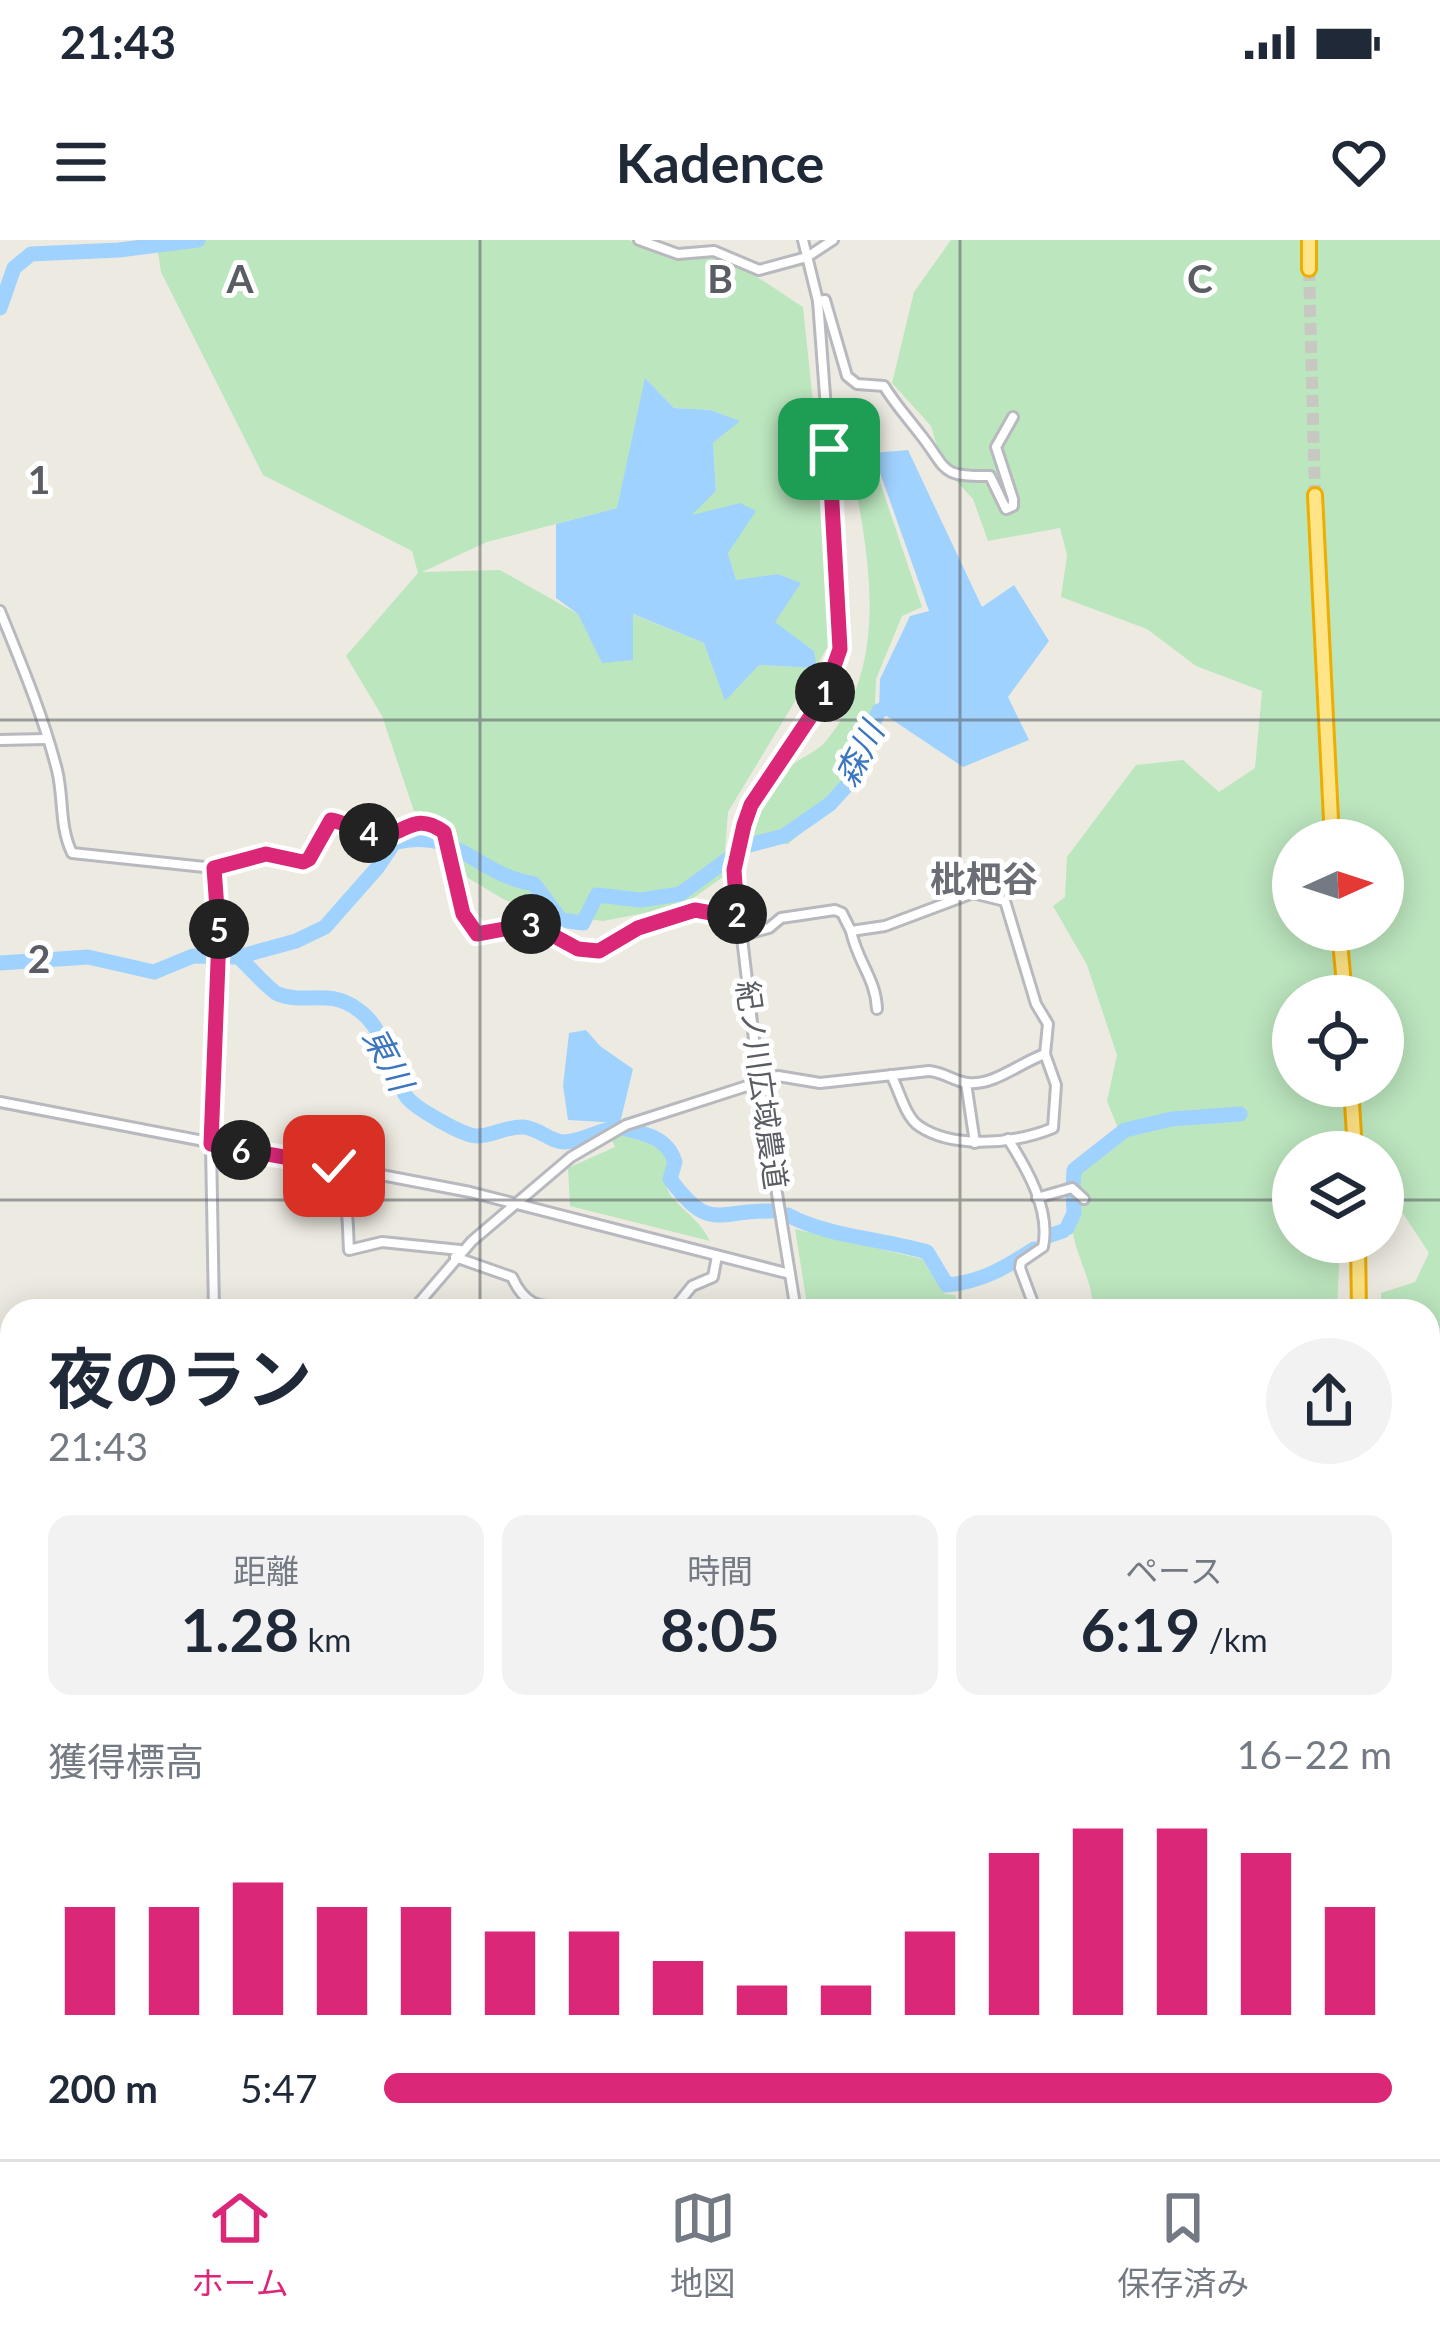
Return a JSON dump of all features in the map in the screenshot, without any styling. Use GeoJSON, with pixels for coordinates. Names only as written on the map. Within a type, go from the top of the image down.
{"type":"FeatureCollection","features":[{"type":"Feature","properties":{"kind":"highway"},"geometry":{"type":"LineString","coordinates":[[1309,240],[1309,269]]}},
{"type":"Feature","properties":{"kind":"highway"},"geometry":{"type":"LineString","coordinates":[[1315,495],[1330,819]]}},
{"type":"Feature","properties":{"kind":"highway"},"geometry":{"type":"LineString","coordinates":[[1358,1263],[1359,1299]]}},
{"type":"Feature","properties":{"kind":"street"},"geometry":{"type":"LineString","coordinates":[[639,240],[678,254],[714,251],[759,270],[807,257],[833,240]]}},
{"type":"Feature","properties":{"kind":"street","name":"紀ノ川広域農道"},"geometry":{"type":"LineString","coordinates":[[794,1299],[759,1082],[734,870],[751,805],[823,698],[840,649],[818,302],[803,240]]}},
{"type":"Feature","properties":{"kind":"street"},"geometry":{"type":"LineString","coordinates":[[818,302],[825,300],[847,376],[857,384],[884,386],[935,461],[952,474],[990,476],[1006,509],[1013,499],[996,447],[1013,417]]}},
{"type":"Feature","properties":{"kind":"street"},"geometry":{"type":"LineString","coordinates":[[0,610],[30,681],[58,772],[64,836],[72,853],[214,868],[266,854],[303,862],[336,820],[376,836],[412,822],[428,824],[438,827],[446,842],[463,914],[477,934],[532,924],[578,949],[599,951],[638,928],[695,910],[728,916],[746,934],[769,928],[781,918],[835,910],[842,913],[851,931],[856,958],[876,984],[877,1010]]}},
{"type":"Feature","properties":{"kind":"street"},"geometry":{"type":"LineString","coordinates":[[0,740],[46,740]]}},
{"type":"Feature","properties":{"kind":"street"},"geometry":{"type":"LineString","coordinates":[[214,868],[214,1299]]}},
{"type":"Feature","properties":{"kind":"street"},"geometry":{"type":"LineString","coordinates":[[851,931],[899,922],[973,893],[1005,901],[1010,930],[1036,1004],[1048,1024],[1045,1054],[1056,1085],[1053,1128],[975,1143],[917,1125],[891,1075]]}},
{"type":"Feature","properties":{"kind":"street"},"geometry":{"type":"LineString","coordinates":[[422,1299],[458,1254],[515,1203],[572,1157],[649,1114],[778,1076],[830,1083],[944,1072],[966,1083],[994,1079],[1045,1054]]}},
{"type":"Feature","properties":{"kind":"street"},"geometry":{"type":"LineString","coordinates":[[966,1083],[975,1143]]}},
{"type":"Feature","properties":{"kind":"street"},"geometry":{"type":"LineString","coordinates":[[0,1102],[515,1203],[790,1274]]}},
{"type":"Feature","properties":{"kind":"street"},"geometry":{"type":"LineString","coordinates":[[1008,1139],[1032,1176],[1046,1240],[1021,1262],[1032,1299]]}},
{"type":"Feature","properties":{"kind":"street"},"geometry":{"type":"LineString","coordinates":[[334,1166],[331,1178],[349,1213],[349,1250],[382,1242],[458,1254],[512,1277],[524,1299]]}},
{"type":"Feature","properties":{"kind":"street"},"geometry":{"type":"LineString","coordinates":[[1037,1198],[1072,1188],[1084,1199]]}},
{"type":"Feature","properties":{"kind":"street"},"geometry":{"type":"LineString","coordinates":[[682,1299],[692,1286],[713,1276],[717,1256]]}},
{"type":"Feature","properties":{"kind":"green space"},"geometry":{"type":"Polygon","coordinates":[[[156,240],[629,240],[729,262],[803,307],[834,603],[829,645],[816,667],[814,651],[774,622],[800,583],[778,574],[736,581],[728,553],[755,510],[689,516],[716,491],[713,443],[739,421],[710,410],[674,408],[646,379],[617,508],[487,542],[422,572],[500,570],[578,614],[632,614],[759,665],[815,668],[728,812],[723,877],[682,906],[603,921],[539,913],[503,899],[460,873],[446,818],[414,811],[382,716],[346,656],[418,573],[412,551],[263,475],[161,272],[156,240]]]}},
{"type":"Feature","properties":{"kind":"green space"},"geometry":{"type":"Polygon","coordinates":[[[951,240],[1440,240],[1440,1299],[1381,1299],[1381,1293],[1415,1282],[1429,1253],[1404,1215],[1404,1131],[1272,1131],[1272,1263],[1339,1263],[1338,1299],[1092,1299],[1073,1234],[1072,1205],[1082,1156],[1119,1131],[1107,1101],[1117,1055],[1087,965],[1053,906],[1065,897],[1067,857],[1136,765],[1183,760],[1219,792],[1255,768],[1262,691],[1196,666],[1147,629],[1061,597],[1067,555],[1060,528],[988,541],[973,499],[943,467],[931,426],[892,383],[914,292],[951,240]]]}},
{"type":"Feature","properties":{"kind":"green space"},"geometry":{"type":"Polygon","coordinates":[[[846,435],[864,435],[922,607],[902,616],[876,679],[873,759],[828,811],[788,844],[747,841],[781,775],[826,741],[848,707],[862,670],[869,592],[846,435]]]}},
{"type":"Feature","properties":{"kind":"green space"},"geometry":{"type":"Polygon","coordinates":[[[621,1134],[646,1140],[667,1153],[667,1186],[672,1197],[710,1241],[570,1206],[568,1168],[615,1147],[612,1140],[621,1134]]]}},
{"type":"Feature","properties":{"kind":"green space"},"geometry":{"type":"Polygon","coordinates":[[[795,1229],[922,1259],[945,1294],[956,1299],[806,1299],[795,1229]]]}},
{"type":"Feature","properties":{"kind":"water"},"geometry":{"type":"Polygon","coordinates":[[[645,378],[674,408],[710,410],[740,421],[713,443],[716,491],[692,515],[740,503],[756,511],[728,553],[736,580],[778,574],[801,583],[775,622],[814,651],[817,668],[759,665],[725,701],[704,643],[633,614],[633,660],[602,663],[578,614],[556,598],[556,524],[617,508],[645,378]]]}},
{"type":"Feature","properties":{"kind":"water"},"geometry":{"type":"Polygon","coordinates":[[[908,450],[982,607],[1014,585],[1049,641],[1008,697],[1029,740],[963,767],[879,711],[880,679],[910,616],[929,611],[873,453],[908,450]]]}},
{"type":"Feature","properties":{"kind":"water"},"geometry":{"type":"Polygon","coordinates":[[[586,1030],[633,1069],[620,1123],[568,1120],[563,1086],[569,1033],[586,1030]]]}},
{"type":"Feature","properties":{"kind":"waterway"},"geometry":{"type":"LineString","coordinates":[[0,308],[14,268],[31,254],[198,240]]}},
{"type":"Feature","properties":{"kind":"waterway","name":"森川"},"geometry":{"type":"LineString","coordinates":[[0,963],[88,957],[154,972],[193,956],[238,957],[296,941],[325,927],[394,843],[416,839],[450,846],[513,879],[534,884],[561,920],[583,923],[597,895],[641,900],[680,894],[746,846],[784,836],[830,804],[849,783],[879,711],[893,705]]}},
{"type":"Feature","properties":{"kind":"waterway","name":"東川"},"geometry":{"type":"LineString","coordinates":[[238,957],[278,994],[336,999],[357,1009],[381,1037],[410,1101],[461,1131],[477,1136],[523,1127],[565,1142],[618,1128]]}},
{"type":"Feature","properties":{"kind":"waterway","name":"東川"},"geometry":{"type":"LineString","coordinates":[[1073,1187],[1074,1170],[1125,1130],[1172,1119],[1240,1114]]}},
{"type":"Feature","properties":{"kind":"waterway","name":"東川"},"geometry":{"type":"LineString","coordinates":[[626,1129],[667,1148],[675,1162],[670,1179],[705,1213],[772,1211]]}},
{"type":"Feature","properties":{"kind":"waterway","name":"東川"},"geometry":{"type":"LineString","coordinates":[[1067,1228],[1074,1213],[1073,1190]]}},
{"type":"Feature","properties":{"kind":"waterway","name":"東川"},"geometry":{"type":"LineString","coordinates":[[788,1215],[837,1233],[927,1252],[947,1285],[992,1273],[1034,1249]]}},
{"type":"Feature","properties":{"kind":"waterway","name":"東川"},"geometry":{"type":"LineString","coordinates":[[1048,1236],[1063,1231]]}},
{"type":"Feature","properties":{"kind":"tunnel"},"geometry":{"type":"LineString","coordinates":[[1309,269],[1315,495]]}},
{"type":"Feature","properties":{"kind":"district","name":"枇杷谷"},"geometry":{"type":"Point","coordinates":[984,879]}},
{"type":"Feature","properties":{"kind":"route"},"geometry":{"type":"LineString","coordinates":[[334,1166],[211,1144],[219,936],[214,868],[266,854],[303,862],[316,853],[331,820],[376,836],[412,822],[444,832],[463,914],[477,934],[532,924],[578,949],[599,951],[638,928],[695,910],[733,918],[738,928],[734,870],[751,805],[823,698],[840,649],[829,449]]}}]}
